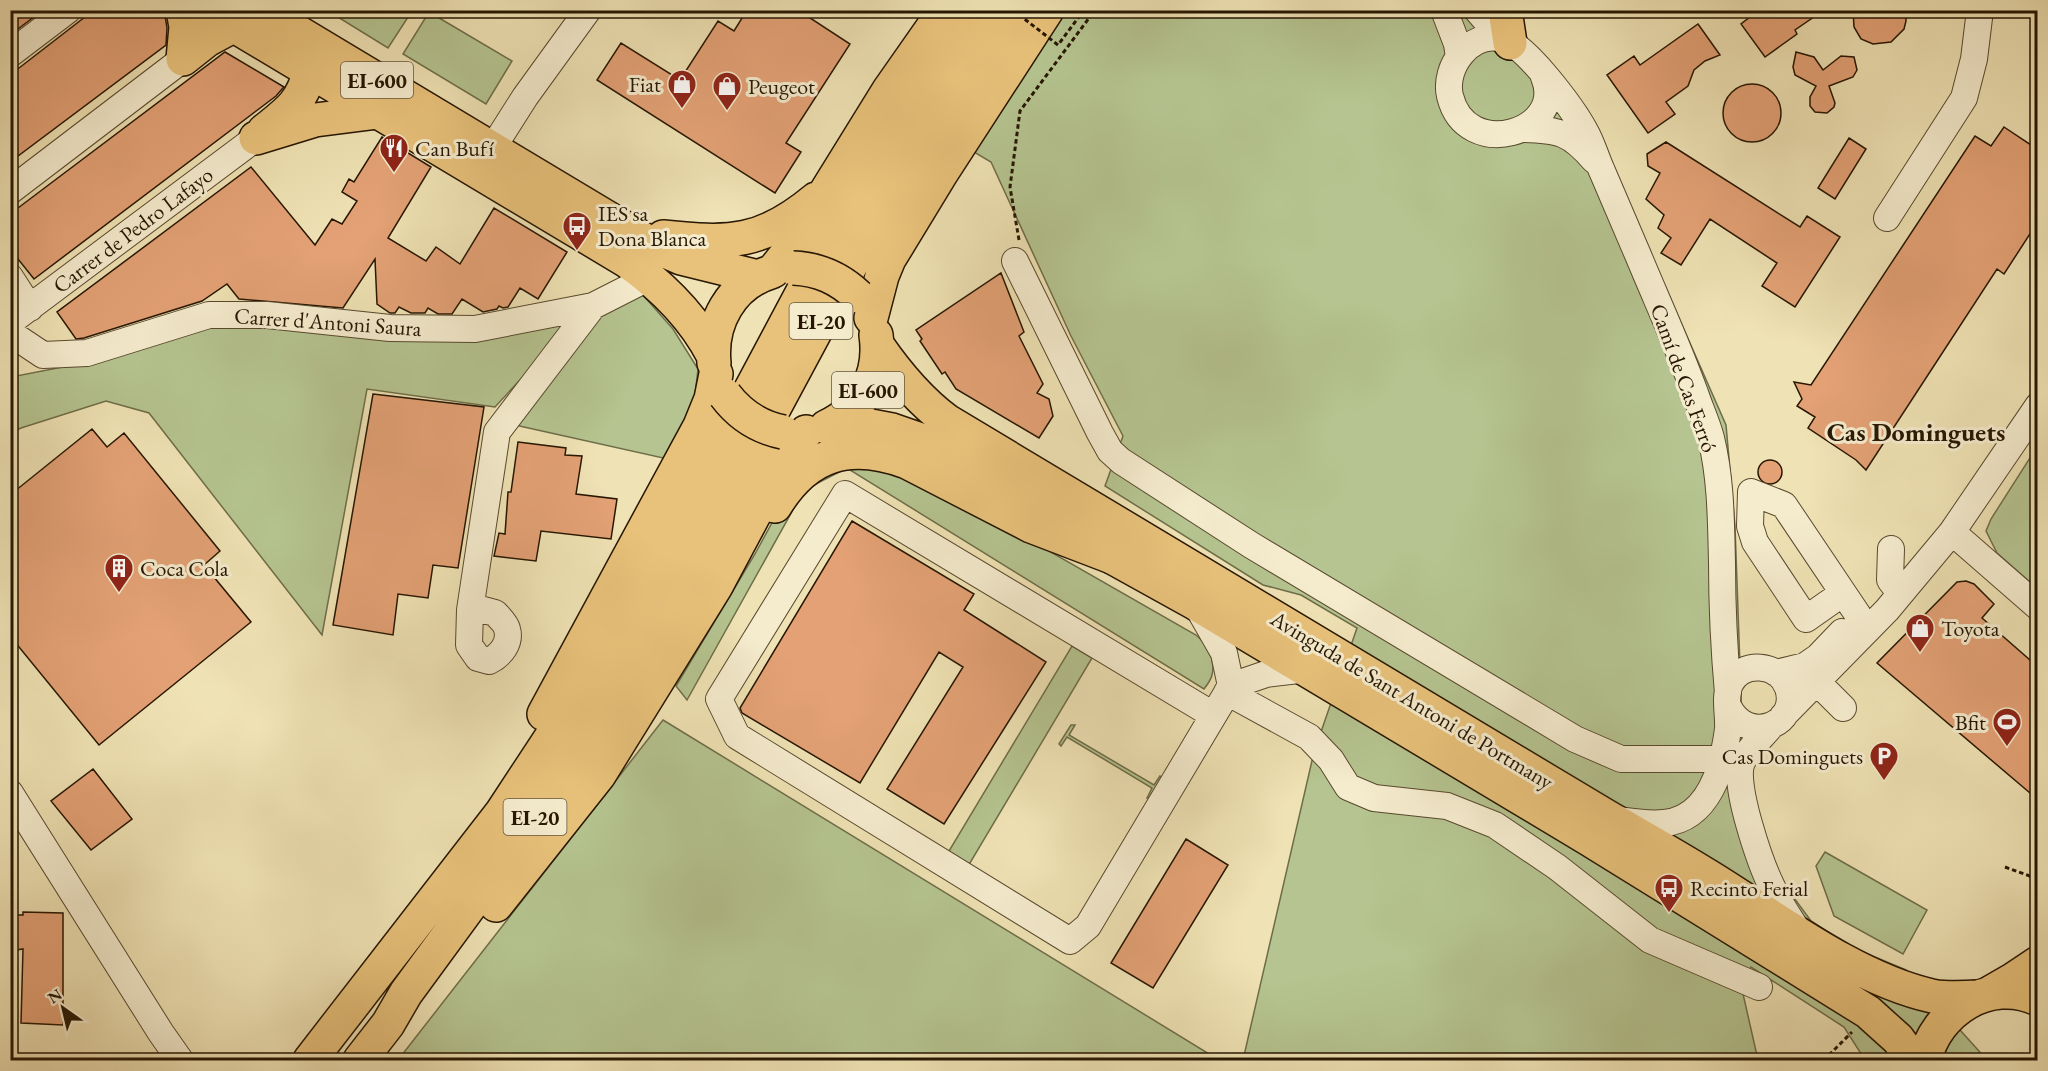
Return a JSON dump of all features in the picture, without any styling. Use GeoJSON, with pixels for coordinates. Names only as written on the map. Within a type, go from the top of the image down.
{"type":"FeatureCollection","features":[{"type":"Feature","properties":{"kind":"main road"},"geometry":{"type":"LineString","coordinates":[[183,10],[186,27],[183,59]]}},
{"type":"Feature","properties":{"kind":"main road"},"geometry":{"type":"LineString","coordinates":[[502,812],[517,764],[700,426],[718,374],[716,328],[724,309],[736,293],[775,272],[889,90],[945,10]]}},
{"type":"Feature","properties":{"kind":"main road","name":"EI-20"},"geometry":{"type":"LineString","coordinates":[[310,1060],[502,812],[598,666],[644,589],[825,250],[895,135],[978,10]]}},
{"type":"Feature","properties":{"kind":"main road","name":"EI-20"},"geometry":{"type":"LineString","coordinates":[[360,1060],[388,1024],[406,993],[579,753],[711,527],[852,263],[922,148],[1014,10]]}},
{"type":"Feature","properties":{"kind":"main road"},"geometry":{"type":"LineString","coordinates":[[869,320],[889,259],[942,172],[1047,10]]}},
{"type":"Feature","properties":{"kind":"main road"},"geometry":{"type":"LineString","coordinates":[[183,59],[234,16]]}},
{"type":"Feature","properties":{"kind":"main road","name":"EI-600"},"geometry":{"type":"LineString","coordinates":[[234,16],[492,149],[631,232],[681,258],[775,272],[812,270],[842,283],[869,320],[875,372],[865,395],[857,406],[827,427],[795,432],[760,425],[750,420],[741,413],[718,374],[704,338],[683,311],[650,277],[310,71],[234,16]]}},
{"type":"Feature","properties":{"kind":"main road"},"geometry":{"type":"LineString","coordinates":[[256,138],[293,107],[303,94],[310,71]]}},
{"type":"Feature","properties":{"kind":"main road"},"geometry":{"type":"LineString","coordinates":[[256,138],[315,120],[378,112]]}},
{"type":"Feature","properties":{"kind":"main road"},"geometry":{"type":"LineString","coordinates":[[631,232],[718,242],[736,240],[755,235],[789,219],[827,189]]}},
{"type":"Feature","properties":{"kind":"main road","name":"Avinguda de Sant Antoni de Portmany"},"geometry":{"type":"LineString","coordinates":[[869,320],[905,383],[947,421],[1708,876],[1829,951],[1891,983],[1933,996],[1954,998],[2002,992],[2018,993],[2037,999]]}},
{"type":"Feature","properties":{"kind":"main road","name":"Avinguda de Sant Antoni de Portmany"},"geometry":{"type":"LineString","coordinates":[[837,422],[892,430],[918,439],[951,456],[1112,557],[1307,669],[1579,833],[1868,1012],[1898,1039],[1913,1060]]}},
{"type":"Feature","properties":{"kind":"main road"},"geometry":{"type":"LineString","coordinates":[[388,1024],[416,1001],[531,863],[598,775],[716,586],[788,451],[795,432]]}},
{"type":"Feature","properties":{"kind":"main road"},"geometry":{"type":"LineString","coordinates":[[598,775],[615,761],[675,676],[736,577],[766,519],[787,486],[803,471],[823,459],[845,452],[869,452],[907,462],[1031,526],[1112,557]]}},
{"type":"Feature","properties":{"kind":"main road"},"geometry":{"type":"LineString","coordinates":[[1925,1060],[1931,1041],[1942,1022],[1958,1007],[2014,979],[2037,963]]}},
{"type":"Feature","properties":{"kind":"street"},"geometry":{"type":"LineString","coordinates":[[10,54],[68,10]]}},
{"type":"Feature","properties":{"kind":"street"},"geometry":{"type":"LineString","coordinates":[[492,149],[525,97],[588,10]]}},
{"type":"Feature","properties":{"kind":"street"},"geometry":{"type":"LineString","coordinates":[[1444,10],[1457,44],[1459,57]]}},
{"type":"Feature","properties":{"kind":"street"},"geometry":{"type":"LineString","coordinates":[[1477,10],[1506,31],[1544,77],[1547,89],[1544,106],[1533,122],[1524,129],[1504,135],[1493,135],[1477,130],[1461,118],[1455,109],[1449,88],[1452,66],[1459,57],[1478,42],[1506,31]]}},
{"type":"Feature","properties":{"kind":"street"},"geometry":{"type":"LineString","coordinates":[[1887,218],[1964,98],[1974,60],[1980,10]]}},
{"type":"Feature","properties":{"kind":"street"},"geometry":{"type":"LineString","coordinates":[[10,191],[183,59]]}},
{"type":"Feature","properties":{"kind":"street","name":"Camí de Cas Ferró"},"geometry":{"type":"LineString","coordinates":[[1544,77],[1559,91],[1587,134],[1688,374],[1711,438],[1720,498],[1723,634],[1729,700],[1728,730],[1718,775],[1710,791],[1688,815],[1663,824],[1609,818]]}},
{"type":"Feature","properties":{"kind":"street","name":"Camí de Cas Ferró"},"geometry":{"type":"LineString","coordinates":[[1524,129],[1546,130],[1569,136],[1576,140],[1601,168]]}},
{"type":"Feature","properties":{"kind":"street","name":"Carrer de Pedro Lafayo"},"geometry":{"type":"LineString","coordinates":[[20,315],[256,138]]}},
{"type":"Feature","properties":{"kind":"street"},"geometry":{"type":"LineString","coordinates":[[1015,261],[1100,433],[1110,451],[1121,461],[1251,545],[1575,740],[1621,759],[1722,759]]}},
{"type":"Feature","properties":{"kind":"street"},"geometry":{"type":"LineString","coordinates":[[10,277],[20,315]]}},
{"type":"Feature","properties":{"kind":"street","name":"Carrer d'Antoni Saura"},"geometry":{"type":"LineString","coordinates":[[10,333],[43,355],[87,354],[209,315],[267,315],[390,328],[475,328],[593,306],[650,277]]}},
{"type":"Feature","properties":{"kind":"street"},"geometry":{"type":"LineString","coordinates":[[470,610],[497,432],[593,306]]}},
{"type":"Feature","properties":{"kind":"street"},"geometry":{"type":"LineString","coordinates":[[1900,593],[1878,599],[1858,615],[1818,657],[1805,666],[1742,672],[1735,678],[1729,700],[1733,716],[1746,726],[1755,729],[1777,721],[1818,683],[1887,610],[1952,532],[2037,406]]}},
{"type":"Feature","properties":{"kind":"street"},"geometry":{"type":"LineString","coordinates":[[1843,593],[1806,619],[1755,542],[1750,526],[1751,492],[1784,504],[1858,615]]}},
{"type":"Feature","properties":{"kind":"street"},"geometry":{"type":"LineString","coordinates":[[1213,715],[845,494],[719,699],[737,736],[1070,941],[1088,926],[1229,689],[1266,674],[1307,669]]}},
{"type":"Feature","properties":{"kind":"street"},"geometry":{"type":"LineString","coordinates":[[1952,532],[2037,607]]}},
{"type":"Feature","properties":{"kind":"street"},"geometry":{"type":"LineString","coordinates":[[1891,549],[1890,580],[1900,593]]}},
{"type":"Feature","properties":{"kind":"street"},"geometry":{"type":"LineString","coordinates":[[1195,603],[1224,653],[1229,689]]}},
{"type":"Feature","properties":{"kind":"street"},"geometry":{"type":"LineString","coordinates":[[1723,634],[1746,661],[1783,680],[1789,698],[1788,708],[1742,763],[1740,781],[1762,865],[1783,908],[1800,934]]}},
{"type":"Feature","properties":{"kind":"street"},"geometry":{"type":"LineString","coordinates":[[1818,683],[1843,708]]}},
{"type":"Feature","properties":{"kind":"street"},"geometry":{"type":"LineString","coordinates":[[1229,689],[1309,737],[1331,760],[1348,787],[1374,798],[1447,806],[1496,825],[1557,867],[1650,940],[1759,987]]}},
{"type":"Feature","properties":{"kind":"street"},"geometry":{"type":"LineString","coordinates":[[10,793],[180,1060]]}},
{"type":"Feature","properties":{"kind":"path"},"geometry":{"type":"LineString","coordinates":[[1014,10],[1058,45],[1084,10]]}},
{"type":"Feature","properties":{"kind":"path"},"geometry":{"type":"LineString","coordinates":[[1015,261],[1020,245],[1010,187],[1020,111],[1095,10]]}},
{"type":"Feature","properties":{"kind":"path"},"geometry":{"type":"LineString","coordinates":[[2005,867],[2037,879]]}},
{"type":"Feature","properties":{"kind":"path"},"geometry":{"type":"LineString","coordinates":[[1829,1055],[1854,1030]]}},
{"type":"Feature","properties":{"kind":"green space"},"geometry":{"type":"Polygon","coordinates":[[[328,11],[412,11],[388,48],[328,11]]]}},
{"type":"Feature","properties":{"kind":"green space"},"geometry":{"type":"Polygon","coordinates":[[[1062,11],[1514,11],[1533,49],[1587,109],[1726,425],[1735,526],[1742,723],[1756,804],[1769,848],[1783,883],[1811,921],[1851,947],[1906,970],[1987,1060],[1865,1060],[1844,1027],[1751,967],[1741,985],[1758,1060],[1243,1060],[1314,752],[1357,628],[1301,595],[1263,585],[1105,486],[1123,436],[1071,336],[991,162],[969,149],[1062,11]]]}},
{"type":"Feature","properties":{"kind":"green space"},"geometry":{"type":"Polygon","coordinates":[[[429,12],[512,61],[486,104],[403,54],[429,12]]]}},
{"type":"Feature","properties":{"kind":"green space"},"geometry":{"type":"Polygon","coordinates":[[[642,294],[673,329],[698,369],[692,421],[672,460],[515,425],[599,315],[642,294]]]}},
{"type":"Feature","properties":{"kind":"green space"},"geometry":{"type":"Polygon","coordinates":[[[219,322],[562,323],[567,329],[495,407],[367,389],[322,635],[149,413],[106,401],[11,433],[11,377],[78,364],[219,322]]]}},
{"type":"Feature","properties":{"kind":"green space"},"geometry":{"type":"Polygon","coordinates":[[[2037,447],[2037,575],[2030,582],[1997,553],[1986,531],[1991,519],[2037,447]]]}},
{"type":"Feature","properties":{"kind":"green space"},"geometry":{"type":"Polygon","coordinates":[[[869,458],[981,512],[1196,635],[1204,643],[1212,658],[1213,669],[1208,684],[1204,689],[847,468],[804,490],[687,700],[676,686],[755,554],[787,495],[802,478],[869,458]]]}},
{"type":"Feature","properties":{"kind":"green space"},"geometry":{"type":"Polygon","coordinates":[[[1072,646],[1092,658],[967,868],[946,856],[1072,646]]]}},
{"type":"Feature","properties":{"kind":"green space"},"geometry":{"type":"Polygon","coordinates":[[[663,720],[1219,1060],[398,1060],[663,720]]]}},
{"type":"Feature","properties":{"kind":"green space"},"geometry":{"type":"Polygon","coordinates":[[[1071,725],[1075,725],[1069,735],[1154,785],[1160,776],[1162,778],[1150,798],[1147,798],[1152,788],[1067,737],[1061,746],[1059,744],[1071,725]]]}},
{"type":"Feature","properties":{"kind":"green space"},"geometry":{"type":"Polygon","coordinates":[[[1825,852],[1927,910],[1903,954],[1834,916],[1816,866],[1825,852]]]}},
{"type":"Feature","properties":{"kind":"building"},"geometry":{"type":"Polygon","coordinates":[[[10,10],[43,10],[10,35],[10,10]]]}},
{"type":"Feature","properties":{"kind":"building"},"geometry":{"type":"Polygon","coordinates":[[[94,10],[156,10],[165,16],[166,45],[10,162],[10,75],[94,10]]]}},
{"type":"Feature","properties":{"kind":"building","name":"Peugeot"},"geometry":{"type":"Polygon","coordinates":[[[747,10],[798,10],[850,44],[786,143],[801,152],[775,193],[597,80],[621,43],[680,80],[718,21],[734,31],[747,10]]]}},
{"type":"Feature","properties":{"kind":"building"},"geometry":{"type":"Polygon","coordinates":[[[1759,10],[1824,10],[1795,30],[1797,34],[1765,57],[1741,24],[1759,10]]]}},
{"type":"Feature","properties":{"kind":"building"},"geometry":{"type":"Polygon","coordinates":[[[1853,10],[1906,10],[1904,29],[1891,42],[1873,44],[1861,39],[1854,27],[1853,10]]]}},
{"type":"Feature","properties":{"kind":"building"},"geometry":{"type":"Polygon","coordinates":[[[1698,24],[1720,55],[1705,61],[1694,70],[1688,86],[1666,102],[1675,114],[1648,133],[1607,75],[1634,56],[1640,65],[1698,24]]]}},
{"type":"Feature","properties":{"kind":"building"},"geometry":{"type":"Polygon","coordinates":[[[225,52],[284,87],[276,96],[34,279],[10,249],[10,214],[225,52]]]}},
{"type":"Feature","properties":{"kind":"building"},"geometry":{"type":"Polygon","coordinates":[[[1796,52],[1814,57],[1823,70],[1841,56],[1854,57],[1857,70],[1853,77],[1829,86],[1835,103],[1827,113],[1815,112],[1810,106],[1810,97],[1816,86],[1795,75],[1793,67],[1796,52]]]}},
{"type":"Feature","properties":{"kind":"building"},"geometry":{"type":"Polygon","coordinates":[[[1752,84],[1768,89],[1776,97],[1781,113],[1776,129],[1768,137],[1752,142],[1736,137],[1728,129],[1723,113],[1728,97],[1736,89],[1752,84]]]}},
{"type":"Feature","properties":{"kind":"building"},"geometry":{"type":"Polygon","coordinates":[[[2004,127],[2037,149],[2037,223],[2004,274],[1997,269],[1866,470],[1856,460],[1808,428],[1815,417],[1797,406],[1802,399],[1794,382],[1811,385],[1975,136],[1991,146],[2004,127]]]}},
{"type":"Feature","properties":{"kind":"building"},"geometry":{"type":"Polygon","coordinates":[[[382,137],[431,167],[388,238],[426,261],[436,247],[460,264],[494,208],[567,252],[538,299],[520,288],[508,307],[499,306],[497,309],[483,312],[462,299],[452,314],[438,314],[428,308],[425,313],[411,313],[399,307],[395,313],[390,313],[377,304],[375,259],[343,308],[239,299],[227,284],[202,301],[76,339],[57,312],[251,167],[315,245],[332,219],[342,224],[357,201],[342,192],[349,179],[354,182],[382,137]]]}},
{"type":"Feature","properties":{"kind":"building"},"geometry":{"type":"Polygon","coordinates":[[[1849,138],[1866,149],[1835,199],[1818,188],[1849,138]]]}},
{"type":"Feature","properties":{"kind":"building"},"geometry":{"type":"Polygon","coordinates":[[[1666,142],[1800,227],[1807,216],[1840,237],[1795,307],[1762,286],[1777,263],[1710,219],[1681,265],[1661,253],[1671,238],[1658,228],[1664,215],[1646,199],[1660,173],[1648,166],[1647,154],[1666,142]]]}},
{"type":"Feature","properties":{"kind":"building"},"geometry":{"type":"Polygon","coordinates":[[[1001,273],[1024,332],[1019,336],[1043,384],[1037,393],[1049,399],[1053,416],[1039,438],[956,389],[945,372],[942,374],[920,341],[922,339],[916,330],[1001,273]]]}},
{"type":"Feature","properties":{"kind":"building"},"geometry":{"type":"Polygon","coordinates":[[[373,394],[484,407],[458,568],[433,565],[428,598],[398,594],[393,635],[333,625],[373,394]]]}},
{"type":"Feature","properties":{"kind":"building","name":"Coca Cola"},"geometry":{"type":"Polygon","coordinates":[[[92,429],[107,447],[124,433],[220,551],[204,565],[251,622],[99,745],[10,636],[10,495],[92,429]]]}},
{"type":"Feature","properties":{"kind":"building"},"geometry":{"type":"Polygon","coordinates":[[[518,442],[566,448],[565,455],[582,456],[576,494],[617,499],[611,539],[541,531],[536,561],[494,556],[499,533],[505,534],[508,492],[511,492],[518,442]]]}},
{"type":"Feature","properties":{"kind":"building"},"geometry":{"type":"Polygon","coordinates":[[[1770,460],[1779,463],[1782,472],[1779,481],[1770,484],[1761,481],[1758,472],[1761,463],[1770,460]]]}},
{"type":"Feature","properties":{"kind":"building"},"geometry":{"type":"Polygon","coordinates":[[[852,521],[974,594],[964,610],[1046,662],[944,824],[887,789],[963,667],[939,652],[860,783],[742,713],[740,708],[852,521]]]}},
{"type":"Feature","properties":{"kind":"building"},"geometry":{"type":"Polygon","coordinates":[[[1966,581],[1974,584],[1994,604],[1982,618],[2037,666],[2037,784],[2030,793],[1877,663],[1957,582],[1966,581]]]}},
{"type":"Feature","properties":{"kind":"building"},"geometry":{"type":"Polygon","coordinates":[[[93,769],[132,819],[91,850],[51,801],[93,769]]]}},
{"type":"Feature","properties":{"kind":"building"},"geometry":{"type":"Polygon","coordinates":[[[1186,839],[1228,865],[1153,988],[1111,963],[1186,839]]]}},
{"type":"Feature","properties":{"kind":"building"},"geometry":{"type":"Polygon","coordinates":[[[23,912],[63,913],[63,1025],[21,1023],[23,949],[10,951],[10,915],[23,915],[23,912]]]}},
{"type":"Feature","properties":{"kind":"place","name":"Fiat"},"geometry":{"type":"Point","coordinates":[682,110]}},
{"type":"Feature","properties":{"kind":"place","name":"Peugeot"},"geometry":{"type":"Point","coordinates":[727,112]}},
{"type":"Feature","properties":{"kind":"place","name":"Can Bufí"},"geometry":{"type":"Point","coordinates":[394,174]}},
{"type":"Feature","properties":{"kind":"place","name":"IES sa Dona Blanca"},"geometry":{"type":"Point","coordinates":[577,252]}},
{"type":"Feature","properties":{"kind":"place","name":"Coca Cola"},"geometry":{"type":"Point","coordinates":[119,594]}},
{"type":"Feature","properties":{"kind":"place","name":"Toyota"},"geometry":{"type":"Point","coordinates":[1920,654]}},
{"type":"Feature","properties":{"kind":"place","name":"Bfit"},"geometry":{"type":"Point","coordinates":[2007,748]}},
{"type":"Feature","properties":{"kind":"place","name":"Cas Dominguets"},"geometry":{"type":"Point","coordinates":[1884,782]}},
{"type":"Feature","properties":{"kind":"place","name":"Recinto Ferial"},"geometry":{"type":"Point","coordinates":[1669,914]}},
{"type":"Feature","properties":{"kind":"district","name":"Cas Dominguets"},"geometry":{"type":"Point","coordinates":[1916,432]}}]}
